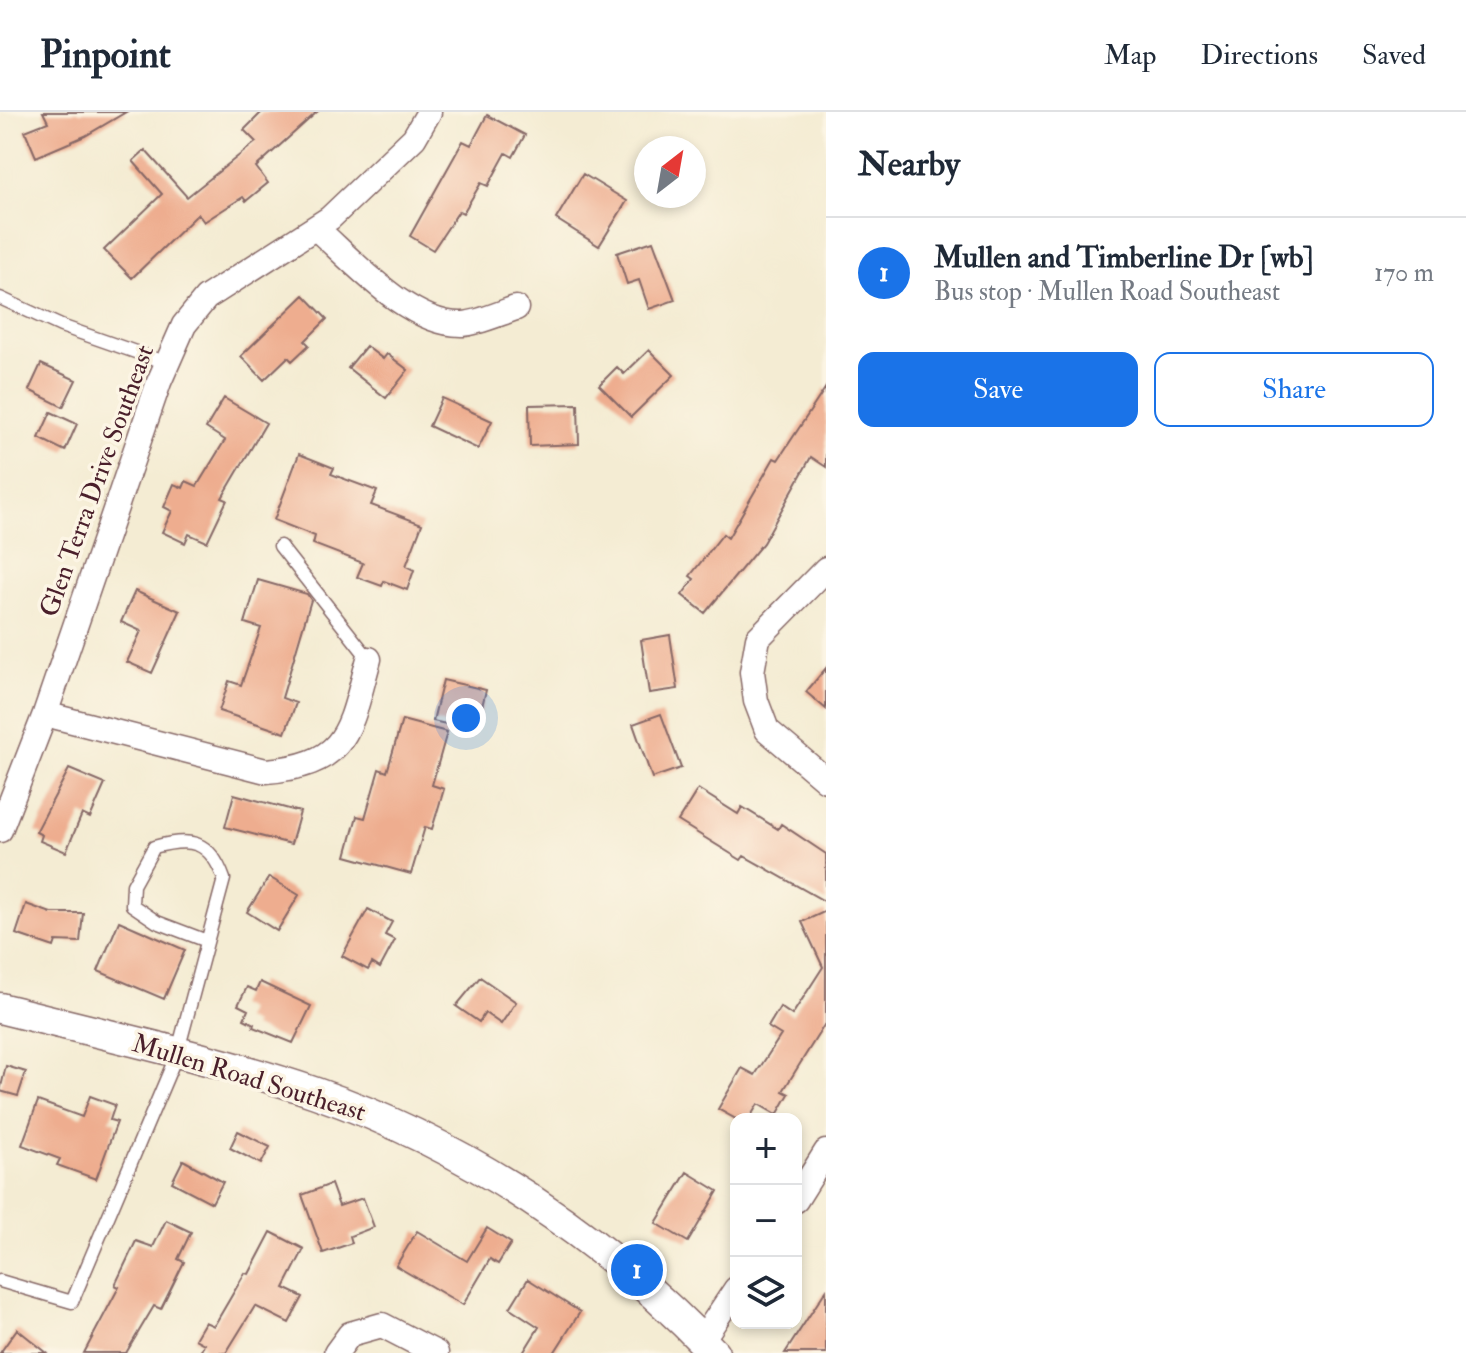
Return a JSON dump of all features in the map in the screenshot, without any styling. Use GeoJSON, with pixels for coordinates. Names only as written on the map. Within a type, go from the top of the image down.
{"type":"FeatureCollection","features":[{"type":"Feature","properties":{"kind":"street","name":"Glen Terra Drive Southeast"},"geometry":{"type":"LineString","coordinates":[[0,830],[45,714],[167,363],[184,325],[206,298],[316,228],[414,138],[429,112]]}},
{"type":"Feature","properties":{"kind":"street"},"geometry":{"type":"LineString","coordinates":[[316,228],[378,284],[424,317],[463,324],[516,308]]}},
{"type":"Feature","properties":{"kind":"street"},"geometry":{"type":"LineString","coordinates":[[826,569],[758,638],[752,672],[756,701],[767,730],[826,780]]}},
{"type":"Feature","properties":{"kind":"street"},"geometry":{"type":"LineString","coordinates":[[45,714],[266,771],[299,769],[331,751],[343,736],[353,717],[369,659]]}},
{"type":"Feature","properties":{"kind":"street","name":"Mullen Road Southeast"},"geometry":{"type":"LineString","coordinates":[[0,1008],[316,1093],[392,1124],[447,1151],[537,1204],[604,1251],[708,1347]]}},
{"type":"Feature","properties":{"kind":"street"},"geometry":{"type":"LineString","coordinates":[[802,1190],[826,1152]]}},
{"type":"Feature","properties":{"kind":"street"},"geometry":{"type":"LineString","coordinates":[[708,1347],[730,1301]]}},
{"type":"Feature","properties":{"kind":"street"},"geometry":{"type":"LineString","coordinates":[[336,1353],[350,1334],[382,1325],[436,1353]]}},
{"type":"Feature","properties":{"kind":"lane"},"geometry":{"type":"LineString","coordinates":[[0,298],[61,326],[167,363]]}},
{"type":"Feature","properties":{"kind":"lane"},"geometry":{"type":"LineString","coordinates":[[280,546],[369,659]]}},
{"type":"Feature","properties":{"kind":"lane"},"geometry":{"type":"LineString","coordinates":[[0,1281],[72,1302],[177,1054],[224,879],[217,858],[200,844],[171,843],[154,847],[133,885],[132,905],[157,922],[207,941]]}},
{"type":"Feature","properties":{"kind":"building"},"geometry":{"type":"Polygon","coordinates":[[[43,112],[126,112],[85,136],[36,157],[25,131],[48,122],[43,112]]]}},
{"type":"Feature","properties":{"kind":"building"},"geometry":{"type":"Polygon","coordinates":[[[262,112],[317,112],[256,167],[268,183],[246,201],[243,197],[204,222],[198,214],[132,278],[104,250],[162,194],[133,161],[145,150],[187,197],[256,142],[244,130],[262,112]]]}},
{"type":"Feature","properties":{"kind":"building"},"geometry":{"type":"Polygon","coordinates":[[[487,115],[525,135],[513,157],[506,153],[488,186],[481,183],[463,213],[459,211],[433,250],[410,236],[463,141],[471,145],[487,115]]]}},
{"type":"Feature","properties":{"kind":"building"},"geometry":{"type":"Polygon","coordinates":[[[583,174],[627,201],[599,246],[556,219],[583,174]]]}},
{"type":"Feature","properties":{"kind":"building"},"geometry":{"type":"Polygon","coordinates":[[[653,241],[675,300],[649,309],[639,280],[627,284],[617,253],[653,241]]]}},
{"type":"Feature","properties":{"kind":"building"},"geometry":{"type":"Polygon","coordinates":[[[304,295],[327,319],[305,341],[309,345],[292,361],[288,357],[264,380],[241,356],[304,295]]]}},
{"type":"Feature","properties":{"kind":"building"},"geometry":{"type":"Polygon","coordinates":[[[366,346],[383,359],[387,354],[408,370],[386,398],[348,368],[366,346]]]}},
{"type":"Feature","properties":{"kind":"building"},"geometry":{"type":"Polygon","coordinates":[[[649,350],[674,375],[631,417],[599,385],[617,367],[624,374],[649,350]]]}},
{"type":"Feature","properties":{"kind":"building"},"geometry":{"type":"Polygon","coordinates":[[[41,364],[76,380],[63,407],[29,390],[41,364]]]}},
{"type":"Feature","properties":{"kind":"building"},"geometry":{"type":"Polygon","coordinates":[[[826,387],[826,467],[811,457],[763,543],[705,613],[682,595],[694,579],[690,576],[723,534],[728,538],[774,458],[778,460],[826,387]]]}},
{"type":"Feature","properties":{"kind":"building"},"geometry":{"type":"Polygon","coordinates":[[[224,398],[266,423],[222,498],[227,500],[207,542],[189,534],[185,543],[162,532],[172,511],[164,507],[174,484],[183,488],[186,481],[197,486],[225,440],[206,428],[224,398]]]}},
{"type":"Feature","properties":{"kind":"building"},"geometry":{"type":"Polygon","coordinates":[[[442,398],[492,421],[478,449],[429,426],[442,398]]]}},
{"type":"Feature","properties":{"kind":"building"},"geometry":{"type":"Polygon","coordinates":[[[578,404],[579,444],[530,446],[529,405],[578,404]]]}},
{"type":"Feature","properties":{"kind":"building"},"geometry":{"type":"Polygon","coordinates":[[[51,412],[77,424],[65,451],[39,438],[51,412]]]}},
{"type":"Feature","properties":{"kind":"building"},"geometry":{"type":"Polygon","coordinates":[[[299,454],[334,468],[331,474],[377,491],[371,505],[422,524],[406,566],[414,570],[407,590],[384,581],[382,586],[357,577],[363,563],[313,544],[315,536],[274,520],[299,454]]]}},
{"type":"Feature","properties":{"kind":"building"},"geometry":{"type":"Polygon","coordinates":[[[258,580],[307,594],[311,600],[282,698],[296,703],[285,733],[219,711],[229,681],[241,685],[261,628],[245,623],[258,580]]]}},
{"type":"Feature","properties":{"kind":"building"},"geometry":{"type":"Polygon","coordinates":[[[135,591],[180,611],[152,673],[127,662],[141,631],[121,622],[135,591]]]}},
{"type":"Feature","properties":{"kind":"building"},"geometry":{"type":"Polygon","coordinates":[[[670,635],[678,689],[649,693],[641,640],[670,635]]]}},
{"type":"Feature","properties":{"kind":"building"},"geometry":{"type":"Polygon","coordinates":[[[826,668],[826,709],[806,692],[826,668]]]}},
{"type":"Feature","properties":{"kind":"building"},"geometry":{"type":"Polygon","coordinates":[[[443,680],[486,690],[476,731],[433,721],[443,680]]]}},
{"type":"Feature","properties":{"kind":"building"},"geometry":{"type":"Polygon","coordinates":[[[661,714],[681,768],[652,778],[633,724],[661,714]]]}},
{"type":"Feature","properties":{"kind":"building"},"geometry":{"type":"Polygon","coordinates":[[[402,720],[447,732],[432,785],[444,789],[432,829],[425,827],[411,874],[346,856],[357,816],[365,818],[379,769],[387,772],[402,720]]]}},
{"type":"Feature","properties":{"kind":"building"},"geometry":{"type":"Polygon","coordinates":[[[69,769],[105,784],[90,818],[82,814],[66,852],[40,841],[42,835],[36,832],[69,769]]]}},
{"type":"Feature","properties":{"kind":"building"},"geometry":{"type":"Polygon","coordinates":[[[698,789],[738,814],[742,807],[778,829],[781,824],[826,854],[826,902],[744,856],[741,860],[678,821],[698,789]]]}},
{"type":"Feature","properties":{"kind":"building"},"geometry":{"type":"Polygon","coordinates":[[[234,794],[300,812],[291,844],[225,827],[234,794]]]}},
{"type":"Feature","properties":{"kind":"building"},"geometry":{"type":"Polygon","coordinates":[[[269,877],[299,895],[277,931],[247,912],[269,877]]]}},
{"type":"Feature","properties":{"kind":"building"},"geometry":{"type":"Polygon","coordinates":[[[26,904],[51,913],[83,913],[80,942],[56,941],[54,947],[16,934],[26,904]]]}},
{"type":"Feature","properties":{"kind":"building"},"geometry":{"type":"Polygon","coordinates":[[[368,909],[392,922],[385,935],[395,940],[380,968],[372,963],[368,970],[342,956],[368,909]]]}},
{"type":"Feature","properties":{"kind":"building"},"geometry":{"type":"Polygon","coordinates":[[[826,911],[826,1022],[783,1091],[789,1094],[778,1113],[758,1104],[753,1113],[730,1113],[730,1116],[718,1109],[742,1068],[755,1075],[781,1035],[768,1027],[780,1007],[792,1015],[823,967],[802,922],[826,911]]]}},
{"type":"Feature","properties":{"kind":"building"},"geometry":{"type":"Polygon","coordinates":[[[119,921],[185,950],[164,999],[98,971],[119,921]]]}},
{"type":"Feature","properties":{"kind":"building"},"geometry":{"type":"Polygon","coordinates":[[[480,977],[516,1002],[501,1024],[485,1013],[479,1022],[456,1006],[480,977]]]}},
{"type":"Feature","properties":{"kind":"building"},"geometry":{"type":"Polygon","coordinates":[[[260,982],[311,1006],[293,1043],[253,1027],[254,1024],[244,1019],[248,1010],[238,1005],[247,987],[256,991],[260,982]]]}},
{"type":"Feature","properties":{"kind":"building"},"geometry":{"type":"Polygon","coordinates":[[[6,1066],[26,1072],[18,1096],[0,1091],[6,1066]]]}},
{"type":"Feature","properties":{"kind":"building"},"geometry":{"type":"Polygon","coordinates":[[[90,1096],[115,1105],[110,1120],[117,1122],[96,1179],[57,1165],[60,1159],[22,1145],[38,1101],[82,1117],[90,1096]]]}},
{"type":"Feature","properties":{"kind":"building"},"geometry":{"type":"Polygon","coordinates":[[[238,1131],[270,1147],[261,1164],[230,1148],[238,1131]]]}},
{"type":"Feature","properties":{"kind":"building"},"geometry":{"type":"Polygon","coordinates":[[[183,1160],[223,1182],[212,1203],[172,1182],[183,1160]]]}},
{"type":"Feature","properties":{"kind":"building"},"geometry":{"type":"Polygon","coordinates":[[[687,1172],[718,1191],[688,1242],[656,1223],[687,1172]]]}},
{"type":"Feature","properties":{"kind":"building"},"geometry":{"type":"Polygon","coordinates":[[[331,1184],[339,1206],[363,1198],[374,1227],[350,1236],[352,1243],[323,1253],[302,1195],[331,1184]]]}},
{"type":"Feature","properties":{"kind":"building"},"geometry":{"type":"Polygon","coordinates":[[[166,1220],[191,1232],[178,1259],[184,1262],[161,1309],[154,1306],[126,1353],[84,1353],[119,1287],[115,1285],[136,1241],[153,1247],[166,1220]]]}},
{"type":"Feature","properties":{"kind":"building"},"geometry":{"type":"Polygon","coordinates":[[[487,1228],[511,1243],[498,1264],[490,1259],[463,1305],[396,1266],[417,1231],[467,1261],[487,1228]]]}},
{"type":"Feature","properties":{"kind":"building"},"geometry":{"type":"Polygon","coordinates":[[[271,1232],[304,1249],[284,1288],[303,1297],[289,1323],[255,1306],[226,1353],[200,1353],[204,1344],[195,1339],[205,1322],[214,1326],[245,1273],[249,1274],[271,1232]]]}},
{"type":"Feature","properties":{"kind":"building"},"geometry":{"type":"Polygon","coordinates":[[[528,1279],[580,1312],[554,1353],[523,1353],[539,1327],[510,1308],[528,1279]]]}},
{"type":"Feature","properties":{"kind":"building"},"geometry":{"type":"Polygon","coordinates":[[[826,1290],[826,1353],[785,1353],[826,1290]]]}},
{"type":"Feature","properties":{"kind":"building"},"geometry":{"type":"Polygon","coordinates":[[[17,1329],[47,1353],[0,1353],[17,1329]]]}},
{"type":"Feature","properties":{"kind":"place","name":"Mullen and Timberline Dr [wb]"},"geometry":{"type":"Point","coordinates":[637,1270]}}]}
